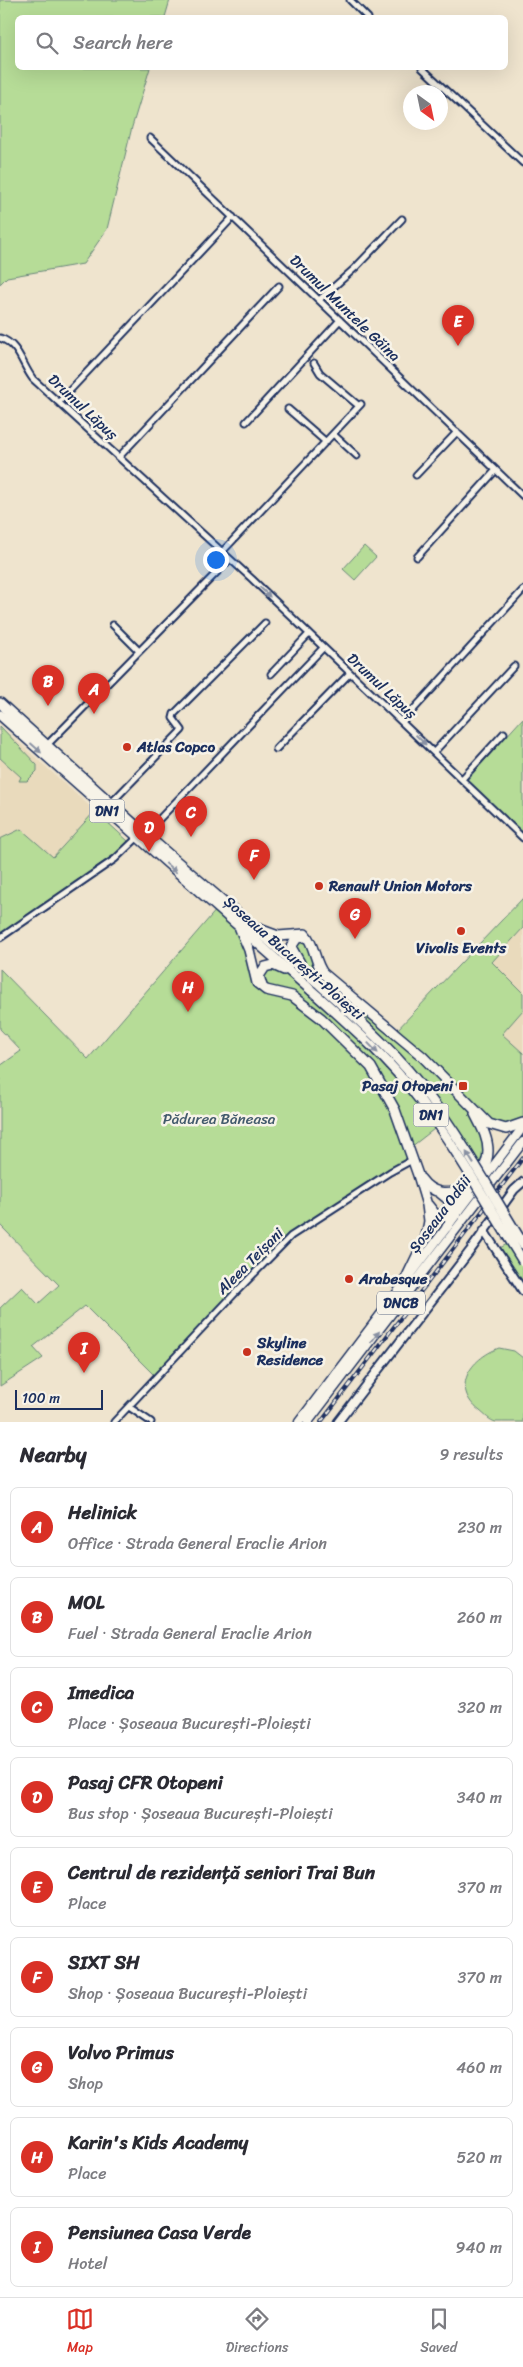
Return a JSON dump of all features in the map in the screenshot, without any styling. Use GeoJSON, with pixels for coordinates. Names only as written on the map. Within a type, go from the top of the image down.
{"type":"FeatureCollection","features":[{"type":"Feature","properties":{"kind":"highway","name":"Șoseaua București-Ploiești"},"geometry":{"type":"LineString","coordinates":[[0,703],[111,803],[141,836]]}},
{"type":"Feature","properties":{"kind":"highway","name":"Șoseaua București-Ploiești"},"geometry":{"type":"LineString","coordinates":[[0,715],[304,978],[368,1029],[426,1092],[456,1135],[523,1244]]}},
{"type":"Feature","properties":{"kind":"highway"},"geometry":{"type":"LineString","coordinates":[[471,1107],[485,1133],[488,1152],[484,1166],[451,1212],[445,1216],[436,1215],[429,1206],[395,1110],[381,1082],[364,1059],[304,1004],[287,994],[266,990],[255,980],[244,926],[275,936],[301,933],[308,938],[317,963],[323,972],[431,1064],[489,1124],[511,1129],[523,1125]]}},
{"type":"Feature","properties":{"kind":"highway"},"geometry":{"type":"LineString","coordinates":[[304,978],[292,947],[297,938],[308,938]]}},
{"type":"Feature","properties":{"kind":"highway"},"geometry":{"type":"LineString","coordinates":[[266,990],[260,983],[259,976],[262,969],[267,966],[279,967],[304,978]]}},
{"type":"Feature","properties":{"kind":"highway","name":"Șoseaua București-Ploiești"},"geometry":{"type":"LineString","coordinates":[[315,987],[418,1097],[447,1139],[523,1261]]}},
{"type":"Feature","properties":{"kind":"highway"},"geometry":{"type":"LineString","coordinates":[[447,1227],[465,1193],[490,1161],[491,1140],[480,1116]]}},
{"type":"Feature","properties":{"kind":"highway"},"geometry":{"type":"LineString","coordinates":[[418,1175],[426,1185],[449,1198],[450,1206],[444,1212],[429,1206]]}},
{"type":"Feature","properties":{"kind":"highway"},"geometry":{"type":"LineString","coordinates":[[438,1191],[465,1193]]}},
{"type":"Feature","properties":{"kind":"highway"},"geometry":{"type":"LineString","coordinates":[[400,1290],[428,1232],[429,1206]]}},
{"type":"Feature","properties":{"kind":"main road","name":"Șoseaua Odăii"},"geometry":{"type":"LineString","coordinates":[[342,1373],[400,1290],[523,1125]]}},
{"type":"Feature","properties":{"kind":"main road","name":"Șoseaua Odăii"},"geometry":{"type":"LineString","coordinates":[[342,1373],[458,1230],[523,1142]]}},
{"type":"Feature","properties":{"kind":"main road","name":"DNCB"},"geometry":{"type":"LineString","coordinates":[[299,1422],[342,1373]]}},
{"type":"Feature","properties":{"kind":"main road","name":"DNCB"},"geometry":{"type":"LineString","coordinates":[[308,1422],[342,1373]]}},
{"type":"Feature","properties":{"kind":"street"},"geometry":{"type":"LineString","coordinates":[[350,0],[365,15]]}},
{"type":"Feature","properties":{"kind":"street"},"geometry":{"type":"LineString","coordinates":[[424,70],[523,163]]}},
{"type":"Feature","properties":{"kind":"street","name":"Drumul Muntele Găina"},"geometry":{"type":"LineString","coordinates":[[150,138],[523,496]]}},
{"type":"Feature","properties":{"kind":"street"},"geometry":{"type":"LineString","coordinates":[[58,402],[233,217]]}},
{"type":"Feature","properties":{"kind":"street"},"geometry":{"type":"LineString","coordinates":[[319,300],[355,268],[402,219]]}},
{"type":"Feature","properties":{"kind":"street"},"geometry":{"type":"LineString","coordinates":[[118,457],[278,286]]}},
{"type":"Feature","properties":{"kind":"street"},"geometry":{"type":"LineString","coordinates":[[246,422],[340,320]]}},
{"type":"Feature","properties":{"kind":"street","name":"Drumul Lăpuș"},"geometry":{"type":"LineString","coordinates":[[0,338],[22,355],[26,370],[58,402],[230,559],[523,838]]}},
{"type":"Feature","properties":{"kind":"street"},"geometry":{"type":"LineString","coordinates":[[222,552],[360,405],[320,373],[314,363]]}},
{"type":"Feature","properties":{"kind":"street"},"geometry":{"type":"LineString","coordinates":[[288,409],[326,442]]}},
{"type":"Feature","properties":{"kind":"street"},"geometry":{"type":"LineString","coordinates":[[416,475],[457,432]]}},
{"type":"Feature","properties":{"kind":"street"},"geometry":{"type":"LineString","coordinates":[[333,434],[357,456]]}},
{"type":"Feature","properties":{"kind":"street"},"geometry":{"type":"LineString","coordinates":[[416,557],[496,470]]}},
{"type":"Feature","properties":{"kind":"street"},"geometry":{"type":"LineString","coordinates":[[47,745],[230,559]]}},
{"type":"Feature","properties":{"kind":"street"},"geometry":{"type":"LineString","coordinates":[[402,722],[523,590]]}},
{"type":"Feature","properties":{"kind":"street"},"geometry":{"type":"LineString","coordinates":[[111,803],[182,730],[173,718],[174,714],[265,623]]}},
{"type":"Feature","properties":{"kind":"street"},"geometry":{"type":"LineString","coordinates":[[113,625],[140,651]]}},
{"type":"Feature","properties":{"kind":"street"},"geometry":{"type":"LineString","coordinates":[[271,674],[309,634]]}},
{"type":"Feature","properties":{"kind":"street"},"geometry":{"type":"LineString","coordinates":[[0,938],[115,858],[141,836],[323,648]]}},
{"type":"Feature","properties":{"kind":"street"},"geometry":{"type":"LineString","coordinates":[[434,752],[514,666]]}},
{"type":"Feature","properties":{"kind":"street"},"geometry":{"type":"LineString","coordinates":[[276,749],[350,673]]}},
{"type":"Feature","properties":{"kind":"street"},"geometry":{"type":"LineString","coordinates":[[462,779],[504,733]]}},
{"type":"Feature","properties":{"kind":"street","name":"Aleea Teișani"},"geometry":{"type":"LineString","coordinates":[[114,1422],[291,1236],[390,1172],[412,1160]]}},
{"type":"Feature","properties":{"kind":"street"},"geometry":{"type":"LineString","coordinates":[[338,1422],[514,1190],[523,1182]]}},
{"type":"Feature","properties":{"kind":"street"},"geometry":{"type":"LineString","coordinates":[[484,1232],[523,1291]]}},
{"type":"Feature","properties":{"kind":"street"},"geometry":{"type":"LineString","coordinates":[[129,1407],[151,1422]]}},
{"type":"Feature","properties":{"kind":"shaded area"},"geometry":{"type":"Polygon","coordinates":[[[5,730],[95,811],[53,857],[21,829],[0,839],[0,733],[5,730]]]}},
{"type":"Feature","properties":{"kind":"shaded area"},"geometry":{"type":"Polygon","coordinates":[[[523,928],[523,993],[492,962],[523,928]]]}},
{"type":"Feature","properties":{"kind":"shaded area"},"geometry":{"type":"Polygon","coordinates":[[[523,1010],[523,1053],[501,1034],[523,1010]]]}},
{"type":"Feature","properties":{"kind":"green space"},"geometry":{"type":"Polygon","coordinates":[[[0,0],[170,0],[166,15],[15,15],[15,70],[149,70],[132,127],[107,229],[83,264],[7,277],[0,284],[0,0]]]}},
{"type":"Feature","properties":{"kind":"green space"},"geometry":{"type":"Polygon","coordinates":[[[364,546],[376,557],[355,580],[343,569],[364,546]]]}},
{"type":"Feature","properties":{"kind":"green space"},"geometry":{"type":"Polygon","coordinates":[[[523,718],[523,838],[465,782],[523,718]]]}},
{"type":"Feature","properties":{"kind":"green space"},"geometry":{"type":"Polygon","coordinates":[[[0,726],[37,765],[37,771],[27,781],[19,781],[21,777],[0,758],[0,726]]]}},
{"type":"Feature","properties":{"kind":"green space"},"geometry":{"type":"Polygon","coordinates":[[[95,811],[128,841],[123,848],[0,935],[0,839],[21,829],[53,857],[95,811]]]}},
{"type":"Feature","properties":{"kind":"green space"},"geometry":{"type":"Polygon","coordinates":[[[523,898],[523,928],[492,962],[523,993],[523,1010],[502,1034],[523,1053],[523,1123],[506,1129],[473,1109],[487,1139],[479,1173],[426,1092],[308,974],[292,943],[303,937],[317,963],[394,1033],[523,898]]]}},
{"type":"Feature","properties":{"kind":"green space","name":"Pădurea Băneasa"},"geometry":{"type":"Polygon","coordinates":[[[217,909],[240,929],[252,962],[260,972],[279,967],[362,1036],[438,1126],[411,1147],[415,1159],[291,1236],[157,1378],[85,1306],[33,1347],[43,1358],[0,1386],[0,1308],[22,1287],[38,1304],[59,1285],[0,1225],[0,1066],[21,1051],[0,1029],[0,969],[88,1059],[217,909]]]}},
{"type":"Feature","properties":{"kind":"green space"},"geometry":{"type":"Polygon","coordinates":[[[511,1242],[523,1262],[523,1290],[496,1250],[511,1242]]]}},
{"type":"Feature","properties":{"kind":"green space"},"geometry":{"type":"Polygon","coordinates":[[[499,1348],[514,1351],[523,1358],[523,1422],[496,1422],[492,1420],[471,1402],[466,1393],[467,1375],[472,1367],[480,1359],[499,1348]]]}},
{"type":"Feature","properties":{"kind":"railway"},"geometry":{"type":"LineString","coordinates":[[321,1422],[523,1158]]}},
{"type":"Feature","properties":{"kind":"place","name":"Centrul de rezidență seniori Trai Bun"},"geometry":{"type":"Point","coordinates":[458,346]}},
{"type":"Feature","properties":{"kind":"place","name":"MOL"},"geometry":{"type":"Point","coordinates":[48,706]}},
{"type":"Feature","properties":{"kind":"place","name":"Helinick"},"geometry":{"type":"Point","coordinates":[94,714]}},
{"type":"Feature","properties":{"kind":"place","name":"Atlas Copco"},"geometry":{"type":"Point","coordinates":[127,747]}},
{"type":"Feature","properties":{"kind":"place","name":"Imedica"},"geometry":{"type":"Point","coordinates":[191,837]}},
{"type":"Feature","properties":{"kind":"place","name":"Pasaj CFR Otopeni"},"geometry":{"type":"Point","coordinates":[149,852]}},
{"type":"Feature","properties":{"kind":"place","name":"SIXT SH"},"geometry":{"type":"Point","coordinates":[254,880]}},
{"type":"Feature","properties":{"kind":"place","name":"Renault Union Motors"},"geometry":{"type":"Point","coordinates":[319,886]}},
{"type":"Feature","properties":{"kind":"place","name":"Vivolis Events"},"geometry":{"type":"Point","coordinates":[461,931]}},
{"type":"Feature","properties":{"kind":"place","name":"Volvo Primus"},"geometry":{"type":"Point","coordinates":[355,939]}},
{"type":"Feature","properties":{"kind":"place","name":"Karin's Kids Academy"},"geometry":{"type":"Point","coordinates":[188,1012]}},
{"type":"Feature","properties":{"kind":"place","name":"Pasaj Otopeni"},"geometry":{"type":"Point","coordinates":[463,1086]}},
{"type":"Feature","properties":{"kind":"place","name":"Arabesque"},"geometry":{"type":"Point","coordinates":[349,1279]}},
{"type":"Feature","properties":{"kind":"place","name":"Skyline Residence"},"geometry":{"type":"Point","coordinates":[247,1352]}},
{"type":"Feature","properties":{"kind":"place","name":"Pensiunea Casa Verde"},"geometry":{"type":"Point","coordinates":[84,1373]}}]}
